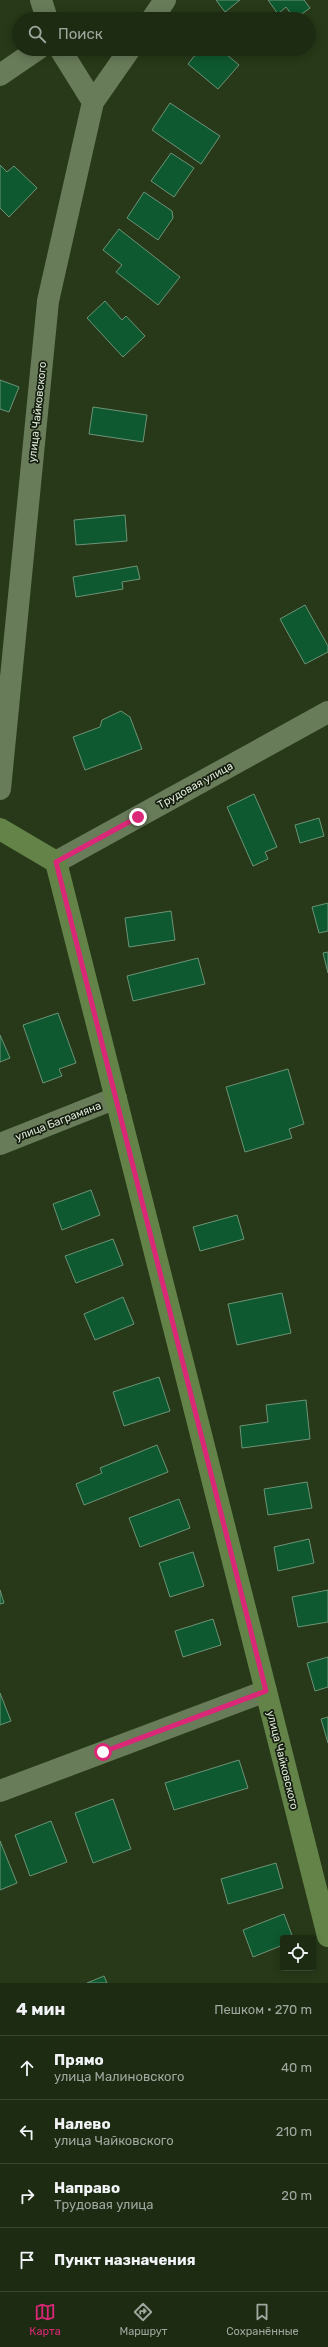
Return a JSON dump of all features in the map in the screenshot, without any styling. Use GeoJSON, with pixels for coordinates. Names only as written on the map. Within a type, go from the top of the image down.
{"type":"FeatureCollection","features":[{"type":"Feature","properties":{"kind":"main road"},"geometry":{"type":"LineString","coordinates":[[0,829],[56,862]]}},
{"type":"Feature","properties":{"kind":"main road","name":"улица Чайковского"},"geometry":{"type":"LineString","coordinates":[[56,862],[328,1936]]}},
{"type":"Feature","properties":{"kind":"street"},"geometry":{"type":"LineString","coordinates":[[41,0],[45,12]]}},
{"type":"Feature","properties":{"kind":"street"},"geometry":{"type":"LineString","coordinates":[[157,12],[165,0]]}},
{"type":"Feature","properties":{"kind":"street"},"geometry":{"type":"LineString","coordinates":[[0,75],[28,56]]}},
{"type":"Feature","properties":{"kind":"street"},"geometry":{"type":"LineString","coordinates":[[64,56],[93,102],[125,56]]}},
{"type":"Feature","properties":{"kind":"street","name":"улица Чайковского"},"geometry":{"type":"LineString","coordinates":[[0,789],[48,301],[93,102]]}},
{"type":"Feature","properties":{"kind":"street","name":"Трудовая улица"},"geometry":{"type":"LineString","coordinates":[[56,862],[328,712]]}},
{"type":"Feature","properties":{"kind":"street","name":"улица Баграмяна"},"geometry":{"type":"LineString","coordinates":[[0,1144],[116,1098]]}},
{"type":"Feature","properties":{"kind":"street"},"geometry":{"type":"LineString","coordinates":[[0,1791],[266,1691]]}},
{"type":"Feature","properties":{"kind":"building"},"geometry":{"type":"Polygon","coordinates":[[[216,0],[240,0],[225,12],[216,0]]]}},
{"type":"Feature","properties":{"kind":"building"},"geometry":{"type":"Polygon","coordinates":[[[268,0],[304,0],[310,8],[305,12],[290,12],[286,7],[280,12],[277,12],[268,0]]]}},
{"type":"Feature","properties":{"kind":"building"},"geometry":{"type":"Polygon","coordinates":[[[194,56],[228,56],[239,65],[218,89],[188,64],[194,56]]]}},
{"type":"Feature","properties":{"kind":"building"},"geometry":{"type":"Polygon","coordinates":[[[170,103],[220,136],[201,164],[152,130],[170,103]]]}},
{"type":"Feature","properties":{"kind":"building"},"geometry":{"type":"Polygon","coordinates":[[[171,153],[194,168],[174,197],[151,181],[171,153]]]}},
{"type":"Feature","properties":{"kind":"building"},"geometry":{"type":"Polygon","coordinates":[[[0,165],[7,172],[14,166],[37,188],[9,217],[0,208],[0,165]]]}},
{"type":"Feature","properties":{"kind":"building"},"geometry":{"type":"Polygon","coordinates":[[[144,192],[172,211],[173,218],[158,240],[127,218],[144,192]]]}},
{"type":"Feature","properties":{"kind":"building"},"geometry":{"type":"Polygon","coordinates":[[[119,229],[180,277],[158,305],[116,272],[122,265],[103,250],[119,229]]]}},
{"type":"Feature","properties":{"kind":"building"},"geometry":{"type":"Polygon","coordinates":[[[105,301],[122,320],[126,316],[145,336],[123,357],[87,318],[105,301]]]}},
{"type":"Feature","properties":{"kind":"building"},"geometry":{"type":"Polygon","coordinates":[[[0,380],[19,387],[9,412],[0,409],[0,380]]]}},
{"type":"Feature","properties":{"kind":"building"},"geometry":{"type":"Polygon","coordinates":[[[93,407],[147,415],[143,442],[89,434],[93,407]]]}},
{"type":"Feature","properties":{"kind":"building"},"geometry":{"type":"Polygon","coordinates":[[[125,515],[127,541],[76,545],[74,520],[125,515]]]}},
{"type":"Feature","properties":{"kind":"building"},"geometry":{"type":"Polygon","coordinates":[[[137,566],[140,579],[122,582],[123,589],[76,597],[73,577],[137,566]]]}},
{"type":"Feature","properties":{"kind":"building"},"geometry":{"type":"Polygon","coordinates":[[[305,605],[328,646],[328,652],[305,664],[280,619],[305,605]]]}},
{"type":"Feature","properties":{"kind":"building"},"geometry":{"type":"Polygon","coordinates":[[[121,711],[130,717],[142,749],[85,770],[73,737],[100,727],[102,720],[121,711]]]}},
{"type":"Feature","properties":{"kind":"building"},"geometry":{"type":"Polygon","coordinates":[[[254,794],[277,847],[265,852],[268,859],[253,866],[227,807],[254,794]]]}},
{"type":"Feature","properties":{"kind":"building"},"geometry":{"type":"Polygon","coordinates":[[[319,818],[324,836],[300,843],[295,825],[319,818]]]}},
{"type":"Feature","properties":{"kind":"building"},"geometry":{"type":"Polygon","coordinates":[[[328,903],[328,931],[319,933],[312,907],[328,903]]]}},
{"type":"Feature","properties":{"kind":"building"},"geometry":{"type":"Polygon","coordinates":[[[171,911],[175,940],[129,947],[125,918],[171,911]]]}},
{"type":"Feature","properties":{"kind":"building"},"geometry":{"type":"Polygon","coordinates":[[[328,952],[328,973],[323,953],[328,952]]]}},
{"type":"Feature","properties":{"kind":"building"},"geometry":{"type":"Polygon","coordinates":[[[198,958],[205,984],[133,1001],[127,976],[198,958]]]}},
{"type":"Feature","properties":{"kind":"building"},"geometry":{"type":"Polygon","coordinates":[[[58,1013],[76,1063],[59,1069],[62,1076],[43,1083],[23,1025],[58,1013]]]}},
{"type":"Feature","properties":{"kind":"building"},"geometry":{"type":"Polygon","coordinates":[[[0,1035],[10,1058],[0,1062],[0,1035]]]}},
{"type":"Feature","properties":{"kind":"building"},"geometry":{"type":"Polygon","coordinates":[[[288,1069],[304,1124],[289,1129],[292,1138],[245,1152],[226,1087],[288,1069]]]}},
{"type":"Feature","properties":{"kind":"building"},"geometry":{"type":"Polygon","coordinates":[[[91,1190],[100,1215],[62,1230],[53,1204],[91,1190]]]}},
{"type":"Feature","properties":{"kind":"building"},"geometry":{"type":"Polygon","coordinates":[[[237,1215],[244,1239],[200,1251],[193,1227],[237,1215]]]}},
{"type":"Feature","properties":{"kind":"building"},"geometry":{"type":"Polygon","coordinates":[[[113,1239],[123,1265],[76,1283],[65,1256],[113,1239]]]}},
{"type":"Feature","properties":{"kind":"building"},"geometry":{"type":"Polygon","coordinates":[[[282,1293],[291,1333],[237,1345],[228,1304],[282,1293]]]}},
{"type":"Feature","properties":{"kind":"building"},"geometry":{"type":"Polygon","coordinates":[[[123,1297],[134,1324],[95,1340],[84,1314],[123,1297]]]}},
{"type":"Feature","properties":{"kind":"building"},"geometry":{"type":"Polygon","coordinates":[[[159,1377],[170,1411],[124,1426],[113,1392],[159,1377]]]}},
{"type":"Feature","properties":{"kind":"building"},"geometry":{"type":"Polygon","coordinates":[[[306,1400],[310,1439],[242,1448],[240,1426],[268,1422],[266,1405],[306,1400]]]}},
{"type":"Feature","properties":{"kind":"building"},"geometry":{"type":"Polygon","coordinates":[[[157,1445],[168,1472],[84,1505],[76,1484],[102,1473],[100,1468],[157,1445]]]}},
{"type":"Feature","properties":{"kind":"building"},"geometry":{"type":"Polygon","coordinates":[[[307,1482],[312,1508],[268,1515],[264,1489],[307,1482]]]}},
{"type":"Feature","properties":{"kind":"building"},"geometry":{"type":"Polygon","coordinates":[[[179,1499],[190,1528],[140,1547],[129,1518],[179,1499]]]}},
{"type":"Feature","properties":{"kind":"building"},"geometry":{"type":"Polygon","coordinates":[[[309,1539],[314,1563],[278,1571],[274,1547],[309,1539]]]}},
{"type":"Feature","properties":{"kind":"building"},"geometry":{"type":"Polygon","coordinates":[[[193,1552],[204,1586],[170,1597],[159,1563],[193,1552]]]}},
{"type":"Feature","properties":{"kind":"building"},"geometry":{"type":"Polygon","coordinates":[[[0,1590],[4,1603],[0,1604],[0,1590]]]}},
{"type":"Feature","properties":{"kind":"building"},"geometry":{"type":"Polygon","coordinates":[[[328,1590],[328,1622],[298,1627],[292,1597],[328,1590]]]}},
{"type":"Feature","properties":{"kind":"building"},"geometry":{"type":"Polygon","coordinates":[[[213,1619],[221,1645],[183,1657],[175,1631],[213,1619]]]}},
{"type":"Feature","properties":{"kind":"building"},"geometry":{"type":"Polygon","coordinates":[[[328,1657],[328,1687],[315,1691],[307,1663],[328,1657]]]}},
{"type":"Feature","properties":{"kind":"building"},"geometry":{"type":"Polygon","coordinates":[[[0,1693],[11,1721],[0,1725],[0,1693]]]}},
{"type":"Feature","properties":{"kind":"building"},"geometry":{"type":"Polygon","coordinates":[[[328,1717],[328,1743],[321,1719],[328,1717]]]}},
{"type":"Feature","properties":{"kind":"building"},"geometry":{"type":"Polygon","coordinates":[[[239,1760],[248,1788],[174,1810],[165,1783],[239,1760]]]}},
{"type":"Feature","properties":{"kind":"building"},"geometry":{"type":"Polygon","coordinates":[[[113,1799],[131,1849],[93,1863],[75,1813],[113,1799]]]}},
{"type":"Feature","properties":{"kind":"building"},"geometry":{"type":"Polygon","coordinates":[[[51,1821],[67,1862],[30,1876],[15,1835],[51,1821]]]}},
{"type":"Feature","properties":{"kind":"building"},"geometry":{"type":"Polygon","coordinates":[[[0,1841],[17,1883],[0,1890],[0,1841]]]}},
{"type":"Feature","properties":{"kind":"building"},"geometry":{"type":"Polygon","coordinates":[[[276,1863],[283,1888],[228,1904],[221,1879],[276,1863]]]}},
{"type":"Feature","properties":{"kind":"building"},"geometry":{"type":"Polygon","coordinates":[[[284,1914],[292,1935],[280,1935],[280,1946],[253,1957],[243,1930],[284,1914]]]}},
{"type":"Feature","properties":{"kind":"building"},"geometry":{"type":"Polygon","coordinates":[[[104,1976],[107,1983],[87,1983],[104,1976]]]}},
{"type":"Feature","properties":{"kind":"route"},"geometry":{"type":"LineString","coordinates":[[103,1752],[266,1691],[56,862],[138,817]]}}]}
